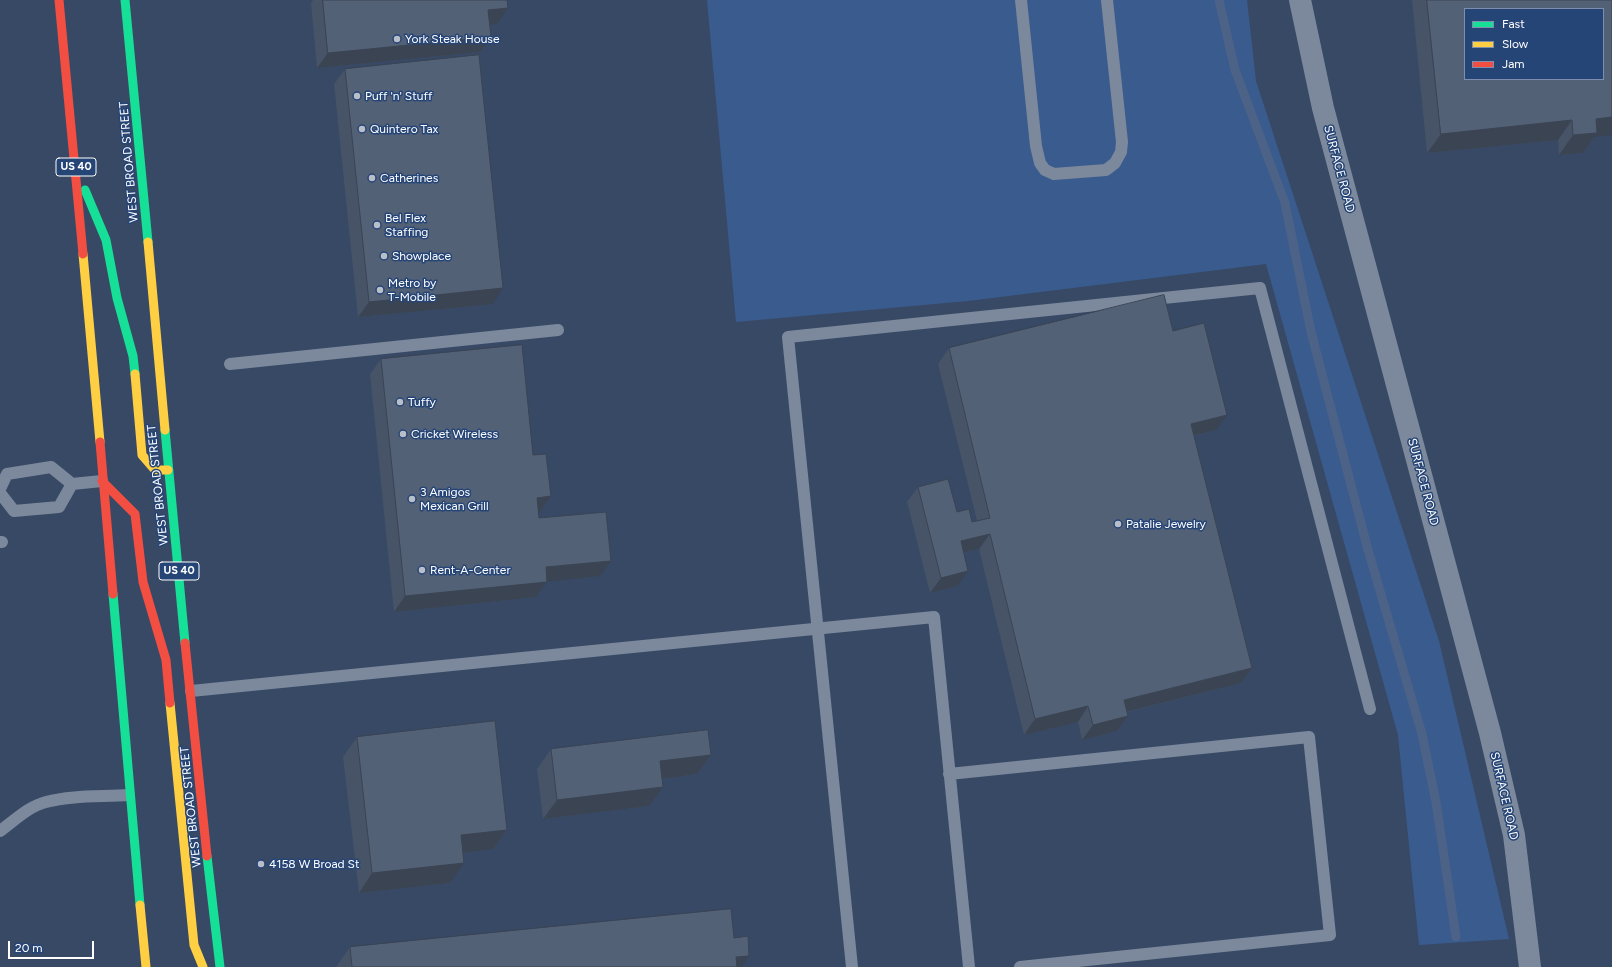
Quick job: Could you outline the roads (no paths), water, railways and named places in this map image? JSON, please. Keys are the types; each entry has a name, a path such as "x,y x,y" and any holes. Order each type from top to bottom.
{"main road":[{"name":"US 40","path":"59,0 76,168 129,795 146,967"},
{"name":"WEST BROAD STREET","path":"125,0 168,470 220,967"},
{"path":"76,168 106,240 117,298 133,356 142,455 155,470 168,470"},
{"path":"102,481 135,514 143,582 166,660 194,945 203,967"}],"street":[{"name":"SURFACE ROAD","path":"1300,0 1323,108 1495,755 1514,835 1530,967"}],"lane":[{"path":"1022,0 1036,146 1040,163 1045,170 1054,174 1106,170 1115,163 1121,152 1122,142 1107,0"},
{"path":"852,967 788,337 1260,288 1370,709"},
{"path":"230,364 558,330"},
{"path":"0,489 7,474 51,467 72,484 102,481"},
{"path":"0,493 14,511 59,507 72,484"},
{"path":"191,691 934,617 969,967"},
{"path":"949,774 1309,737 1330,935 1020,967"},
{"path":"0,831 21,815 45,802 129,795"}],"waterway":[{"path":"1219,0 1235,70 1285,203 1311,332 1368,550 1422,734 1436,802 1456,937"}],"place":[{"name":"York Steak House","path":"397,39"},
{"name":"Puff 'n' Stuff","path":"357,96"},
{"name":"Quintero Tax","path":"362,129"},
{"name":"Catherines","path":"372,178"},
{"name":"Bel Flex Staffing","path":"377,225"},
{"name":"Showplace","path":"384,256"},
{"name":"Metro by T-Mobile","path":"380,290"},
{"name":"Tuffy","path":"400,402"},
{"name":"Cricket Wireless","path":"403,434"},
{"name":"3 Amigos Mexican Grill","path":"412,499"},
{"name":"Patalie Jewelry","path":"1118,524"},
{"name":"Rent-A-Center","path":"422,570"},
{"name":"4158 W Broad St","path":"261,864"}]}
